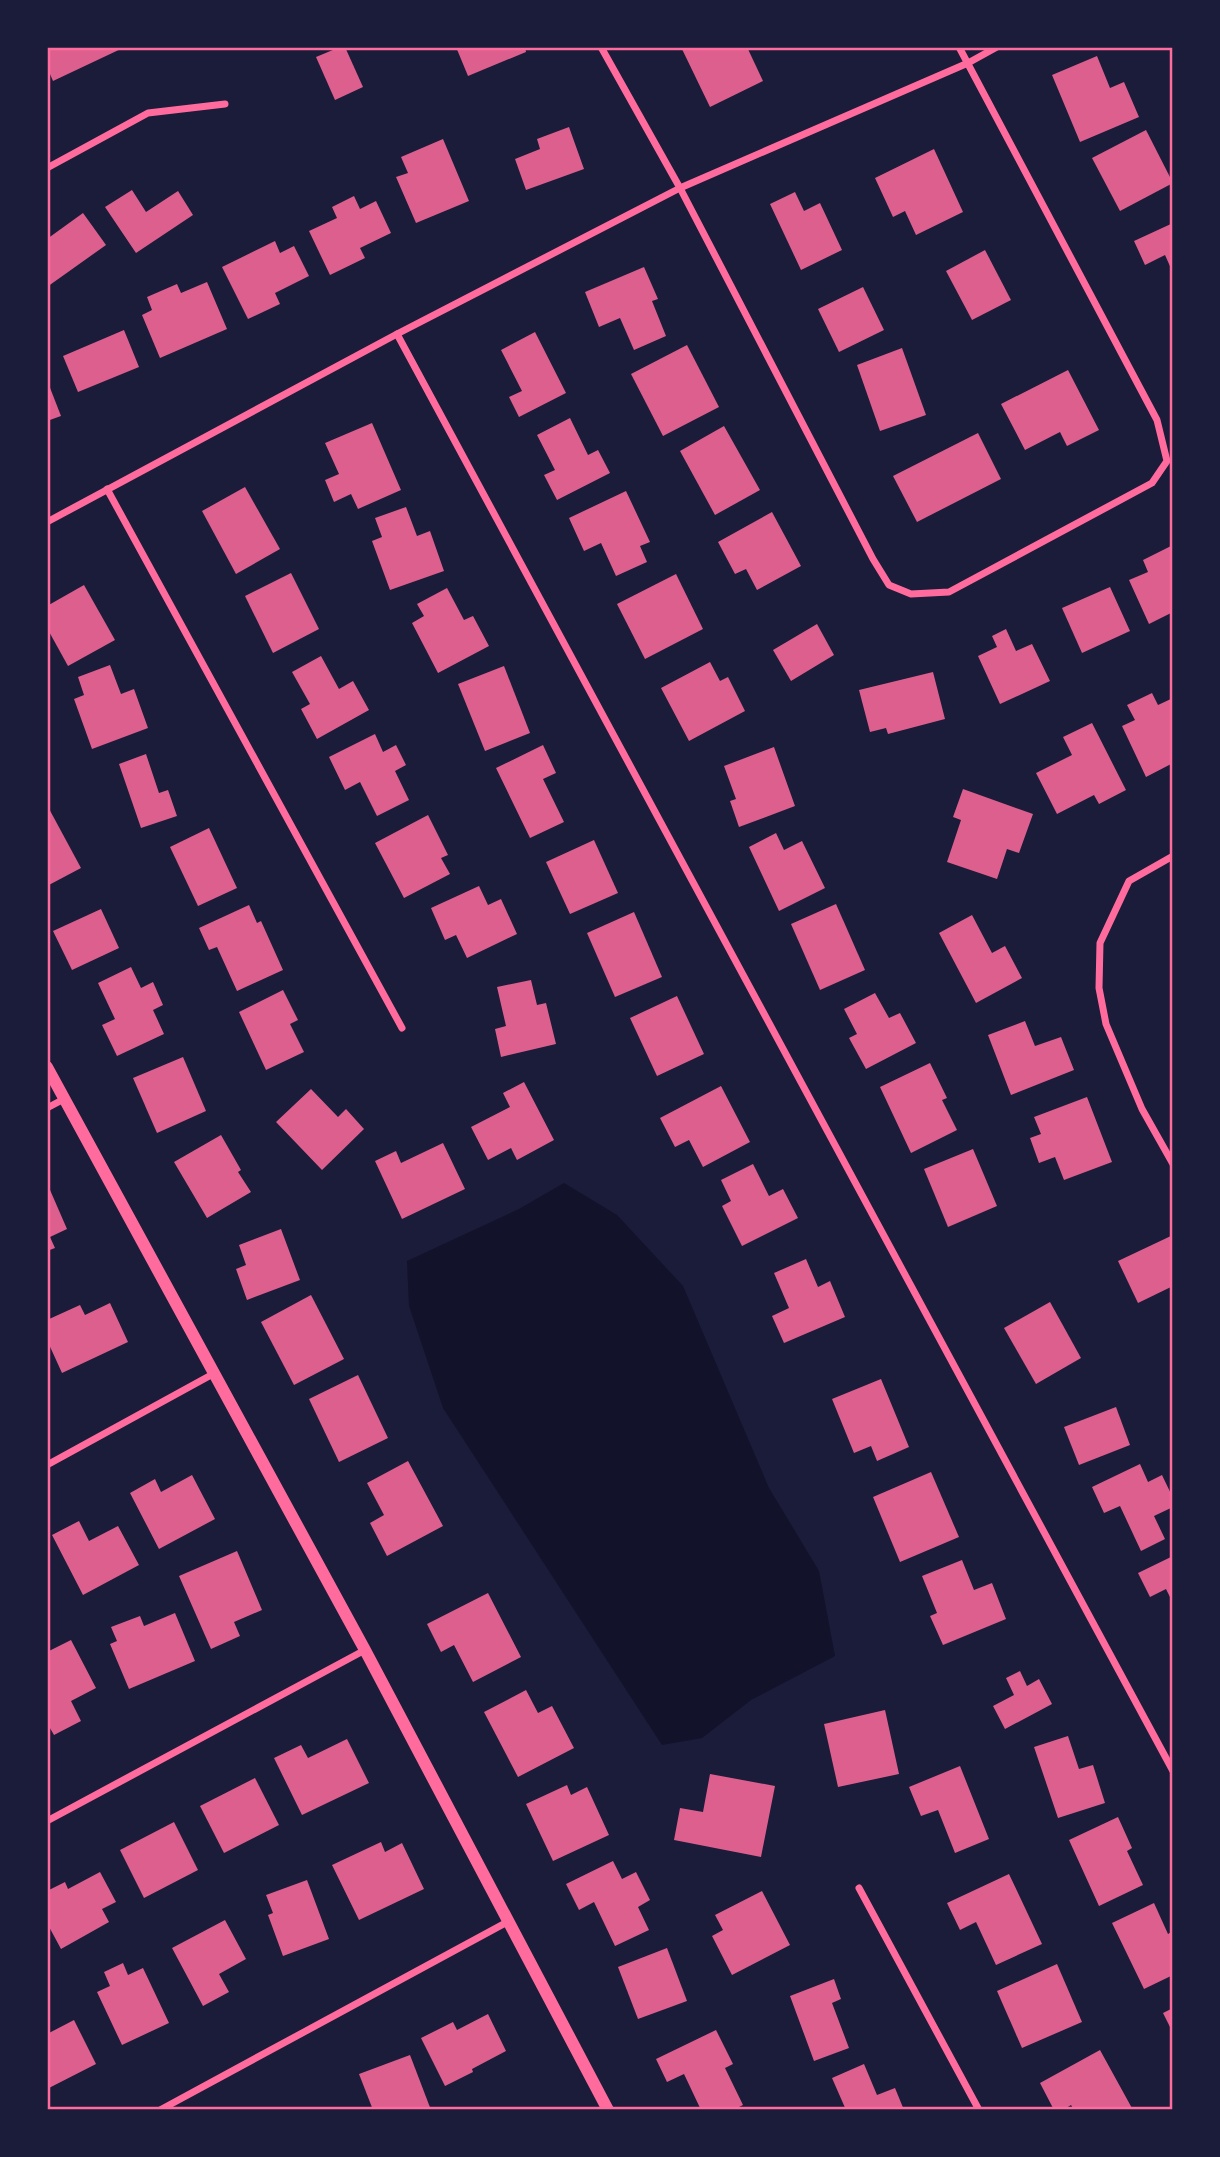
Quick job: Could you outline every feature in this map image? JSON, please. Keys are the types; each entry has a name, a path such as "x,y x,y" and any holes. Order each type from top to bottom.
{"street":[{"path":"601,47 680,188 873,559 889,586 911,594 949,592 1152,483 1167,461 1157,420 959,47"},
{"path":"47,522 397,334 680,188 968,63 997,47"},
{"path":"47,168 148,114 225,104"},
{"path":"397,334 1173,1771"},
{"path":"107,489 402,1028"},
{"path":"1173,856 1129,881 1100,943 1099,988 1106,1024 1142,1109 1173,1164"},
{"path":"47,1066 365,1650 608,2110"},
{"path":"47,1108 64,1098"},
{"path":"47,1465 213,1374"},
{"path":"47,1821 365,1650"},
{"path":"859,1888 979,2110"},
{"path":"160,2110 509,1921"}],"shaded area":[{"path":"564,1183 617,1215 683,1286 769,1488 819,1571 835,1656 751,1700 702,1738 662,1745 443,1408 409,1306 407,1261 519,1209"}],"building":[{"path":"47,47 125,47 53,81 47,67"},
{"path":"345,47 363,87 335,100 316,57"},
{"path":"456,47 525,47 526,52 468,76"},
{"path":"681,47 747,47 763,81 710,107"},
{"path":"1097,56 1110,88 1124,82 1139,117 1080,142 1052,75"},
{"path":"569,127 584,169 526,190 515,159 540,149 537,139"},
{"path":"1146,130 1173,183 1120,211 1092,158"},
{"path":"443,139 469,201 416,223 396,177 408,173 401,157"},
{"path":"934,149 963,212 916,235 905,211 893,217 875,178"},
{"path":"132,190 146,212 178,191 193,215 136,253 105,207"},
{"path":"795,192 804,211 820,203 842,250 801,270 770,204"},
{"path":"354,196 360,209 376,201 391,233 360,248 365,258 330,275 309,231 337,218 332,207"},
{"path":"83,213 106,245 47,287 47,239"},
{"path":"1173,223 1173,273 1165,255 1145,265 1134,241"},
{"path":"275,241 280,253 294,246 309,276 275,293 280,304 248,319 222,267"},
{"path":"985,250 1011,300 972,320 946,271"},
{"path":"644,267 658,299 652,301 666,336 634,350 620,318 599,327 585,292"},
{"path":"207,282 227,329 160,358 142,315 152,310 147,297 177,284 181,293"},
{"path":"863,287 884,330 839,352 818,309"},
{"path":"124,330 139,367 78,392 63,356"},
{"path":"535,332 566,393 519,417 509,397 522,391 501,350"},
{"path":"687,345 719,407 663,436 631,374"},
{"path":"902,348 926,415 880,431 857,365"},
{"path":"1068,370 1099,430 1067,446 1060,432 1025,450 1001,404"},
{"path":"47,380 61,416 47,421"},
{"path":"570,418 588,455 598,450 610,473 557,500 544,475 555,470 537,435"},
{"path":"372,423 401,490 358,509 351,494 334,502 325,480 339,474 325,443"},
{"path":"724,426 760,490 715,515 680,451"},
{"path":"978,433 1001,479 917,522 893,476"},
{"path":"245,487 280,549 236,574 202,511"},
{"path":"626,491 650,542 640,546 647,562 616,576 601,543 584,551 569,518"},
{"path":"406,507 417,536 430,531 444,571 390,590 372,541 382,537 375,518"},
{"path":"772,512 801,566 757,590 746,569 735,574 718,542"},
{"path":"1173,545 1173,612 1149,624 1129,580 1148,572 1143,560"},
{"path":"291,573 319,629 273,653 245,596"},
{"path":"676,574 703,629 645,659 617,604"},
{"path":"84,585 115,640 68,666 47,628 47,606"},
{"path":"1110,587 1130,631 1082,653 1062,608"},
{"path":"447,588 464,620 473,616 489,646 438,673 412,623 424,616 417,604"},
{"path":"817,624 834,655 791,681 773,650"},
{"path":"1006,629 1016,651 1032,644 1050,681 1000,704 978,656 997,647 992,636"},
{"path":"321,656 339,689 353,681 369,710 317,739 301,709 310,704 292,672"},
{"path":"710,662 720,681 728,677 745,711 689,741 661,688"},
{"path":"110,665 121,694 134,689 148,728 92,749 74,699 84,695 78,677"},
{"path":"504,666 530,733 485,751 458,684"},
{"path":"933,672 945,719 888,734 886,728 870,732 859,690"},
{"path":"1152,693 1158,705 1173,698 1173,763 1146,777 1122,726 1135,720 1127,705"},
{"path":"1092,723 1126,790 1099,804 1094,795 1057,814 1036,773 1072,755 1063,737"},
{"path":"375,734 383,752 396,745 406,765 395,771 409,800 377,816 360,782 345,790 329,757"},
{"path":"543,745 556,773 543,779 564,822 530,838 496,768"},
{"path":"774,747 795,806 739,827 730,801 736,799 724,766"},
{"path":"146,754 159,793 168,790 177,816 141,828 119,764"},
{"path":"963,789 1033,814 1019,853 1007,849 997,879 947,862 961,820 953,817"},
{"path":"47,805 81,868 47,886"},
{"path":"428,815 448,855 441,858 450,874 404,898 375,843"},
{"path":"209,828 237,888 198,906 170,847"},
{"path":"776,833 784,850 802,841 825,888 779,911 749,847"},
{"path":"594,840 618,893 570,914 546,862"},
{"path":"479,886 488,905 501,899 517,934 467,958 456,935 445,940 431,908"},
{"path":"836,904 865,970 820,990 791,924"},
{"path":"249,905 257,923 261,921 283,970 237,991 217,947 209,950 199,928"},
{"path":"101,909 119,948 72,970 53,931"},
{"path":"634,912 662,977 615,997 587,933"},
{"path":"972,915 992,953 1005,946 1022,978 976,1003 939,933"},
{"path":"131,967 141,988 153,982 163,1005 153,1010 164,1034 117,1056 102,1025 115,1019 98,983"},
{"path":"531,980 537,1005 546,1003 556,1044 501,1057 495,1029 506,1026 497,987"},
{"path":"283,990 298,1020 290,1024 304,1052 266,1070 239,1012"},
{"path":"875,993 889,1018 900,1013 916,1043 866,1069 849,1038 857,1034 844,1009"},
{"path":"677,996 704,1054 657,1076 630,1018"},
{"path":"1025,1021 1035,1046 1061,1037 1074,1070 1011,1095 988,1035"},
{"path":"183,1057 206,1111 157,1133 133,1078"},
{"path":"930,1063 947,1098 942,1100 957,1130 911,1153 880,1087"},
{"path":"524,1082 554,1140 517,1160 511,1148 488,1160 471,1127 510,1107 503,1093"},
{"path":"721,1086 750,1142 703,1167 689,1140 675,1147 660,1118"},
{"path":"311,1089 338,1117 346,1109 364,1129 322,1170 276,1122"},
{"path":"1087,1097 1112,1162 1064,1180 1055,1157 1039,1163 1030,1138 1041,1134 1034,1117"},
{"path":"221,1135 241,1170 238,1172 251,1192 207,1218 174,1162"},
{"path":"443,1143 465,1189 402,1219 375,1161 396,1151 401,1163"},
{"path":"973,1149 997,1206 948,1227 924,1169"},
{"path":"753,1164 769,1196 783,1189 798,1218 742,1246 722,1206 731,1201 721,1180"},
{"path":"47,1183 67,1229 50,1237 55,1248 47,1251"},
{"path":"281,1229 300,1280 247,1300 236,1269 246,1265 239,1245"},
{"path":"1173,1235 1173,1286 1138,1303 1118,1261"},
{"path":"806,1259 818,1287 830,1281 845,1317 784,1343 772,1316 789,1308 774,1273"},
{"path":"311,1295 344,1359 294,1385 261,1322"},
{"path":"1050,1302 1081,1358 1036,1384 1004,1328"},
{"path":"110,1303 128,1342 62,1373 47,1340 47,1320 80,1305 85,1315"},
{"path":"358,1375 388,1438 339,1462 309,1399"},
{"path":"881,1379 909,1447 877,1461 871,1446 854,1453 832,1399"},
{"path":"1116,1407 1130,1445 1079,1465 1064,1427"},
{"path":"408,1461 443,1526 387,1556 370,1523 384,1515 367,1483"},
{"path":"1140,1464 1148,1482 1162,1475 1173,1498 1173,1507 1154,1516 1165,1539 1141,1551 1120,1506 1104,1513 1092,1487"},
{"path":"931,1472 959,1537 900,1562 873,1497"},
{"path":"192,1475 215,1519 159,1549 130,1493 155,1479 161,1492"},
{"path":"79,1521 89,1541 118,1526 139,1565 83,1595 52,1535"},
{"path":"237,1551 262,1610 234,1622 240,1636 211,1649 179,1576"},
{"path":"1173,1556 1173,1603 1166,1589 1150,1597 1138,1573"},
{"path":"962,1560 974,1590 992,1583 1006,1619 943,1645 930,1616 937,1613 922,1576"},
{"path":"488,1593 521,1657 473,1682 454,1645 441,1652 427,1624"},
{"path":"175,1613 195,1661 129,1689 110,1644 117,1641 111,1627 140,1616 144,1626"},
{"path":"71,1640 96,1688 71,1701 81,1721 54,1735 47,1723 47,1652"},
{"path":"1020,1671 1027,1686 1039,1679 1052,1704 1005,1729 993,1706 1014,1695 1006,1678"},
{"path":"526,1690 538,1713 552,1706 574,1748 518,1777 484,1712"},
{"path":"885,1710 899,1774 838,1787 824,1724"},
{"path":"1068,1736 1079,1769 1093,1765 1105,1803 1058,1818 1034,1747"},
{"path":"347,1739 369,1783 302,1815 274,1758 301,1745 308,1758"},
{"path":"960,1766 989,1839 955,1853 938,1810 921,1816 909,1787"},
{"path":"710,1774 775,1786 761,1857 674,1840 680,1808 703,1812"},
{"path":"255,1778 279,1825 224,1853 200,1806"},
{"path":"567,1785 571,1795 587,1787 609,1835 553,1861 526,1804"},
{"path":"1118,1817 1132,1848 1127,1851 1143,1885 1099,1906 1069,1840"},
{"path":"174,1822 198,1870 144,1898 120,1850"},
{"path":"381,1842 385,1852 402,1843 424,1889 359,1920 332,1865"},
{"path":"613,1861 622,1879 636,1872 650,1900 638,1907 649,1930 615,1946 594,1902 579,1910 566,1884"},
{"path":"100,1872 116,1902 102,1909 109,1922 61,1949 47,1923 47,1891 65,1882 68,1889"},
{"path":"1009,1874 1042,1944 996,1965 976,1922 960,1930 947,1903"},
{"path":"307,1880 329,1939 283,1956 268,1915 273,1913 266,1895"},
{"path":"762,1891 790,1945 732,1975 712,1936 723,1930 715,1915"},
{"path":"1154,1903 1168,1934 1173,1931 1173,1975 1144,1989 1112,1923"},
{"path":"225,1920 246,1959 219,1974 229,1992 203,2006 172,1948"},
{"path":"667,1948 687,2001 638,2019 618,1967"},
{"path":"123,1963 128,1975 143,1968 169,2023 122,2045 97,1992 110,1986 104,1972"},
{"path":"1057,1964 1082,2022 1022,2048 997,1991"},
{"path":"834,1979 841,1999 832,2003 849,2048 814,2061 790,1996"},
{"path":"1173,2008 1173,2033 1163,2013"},
{"path":"488,2014 506,2051 445,2086 421,2038 453,2022 457,2030"},
{"path":"74,2020 96,2064 47,2089 47,2028 49,2033"},
{"path":"716,2030 733,2064 725,2068 743,2105 733,2110 701,2110 684,2074 667,2082 656,2059"},
{"path":"1100,2050 1133,2110 1074,2110 1071,2105 1063,2110 1054,2110 1040,2083"},
{"path":"410,2055 431,2110 373,2110 359,2074"},
{"path":"864,2064 877,2095 895,2088 904,2110 846,2110 832,2078"}]}
